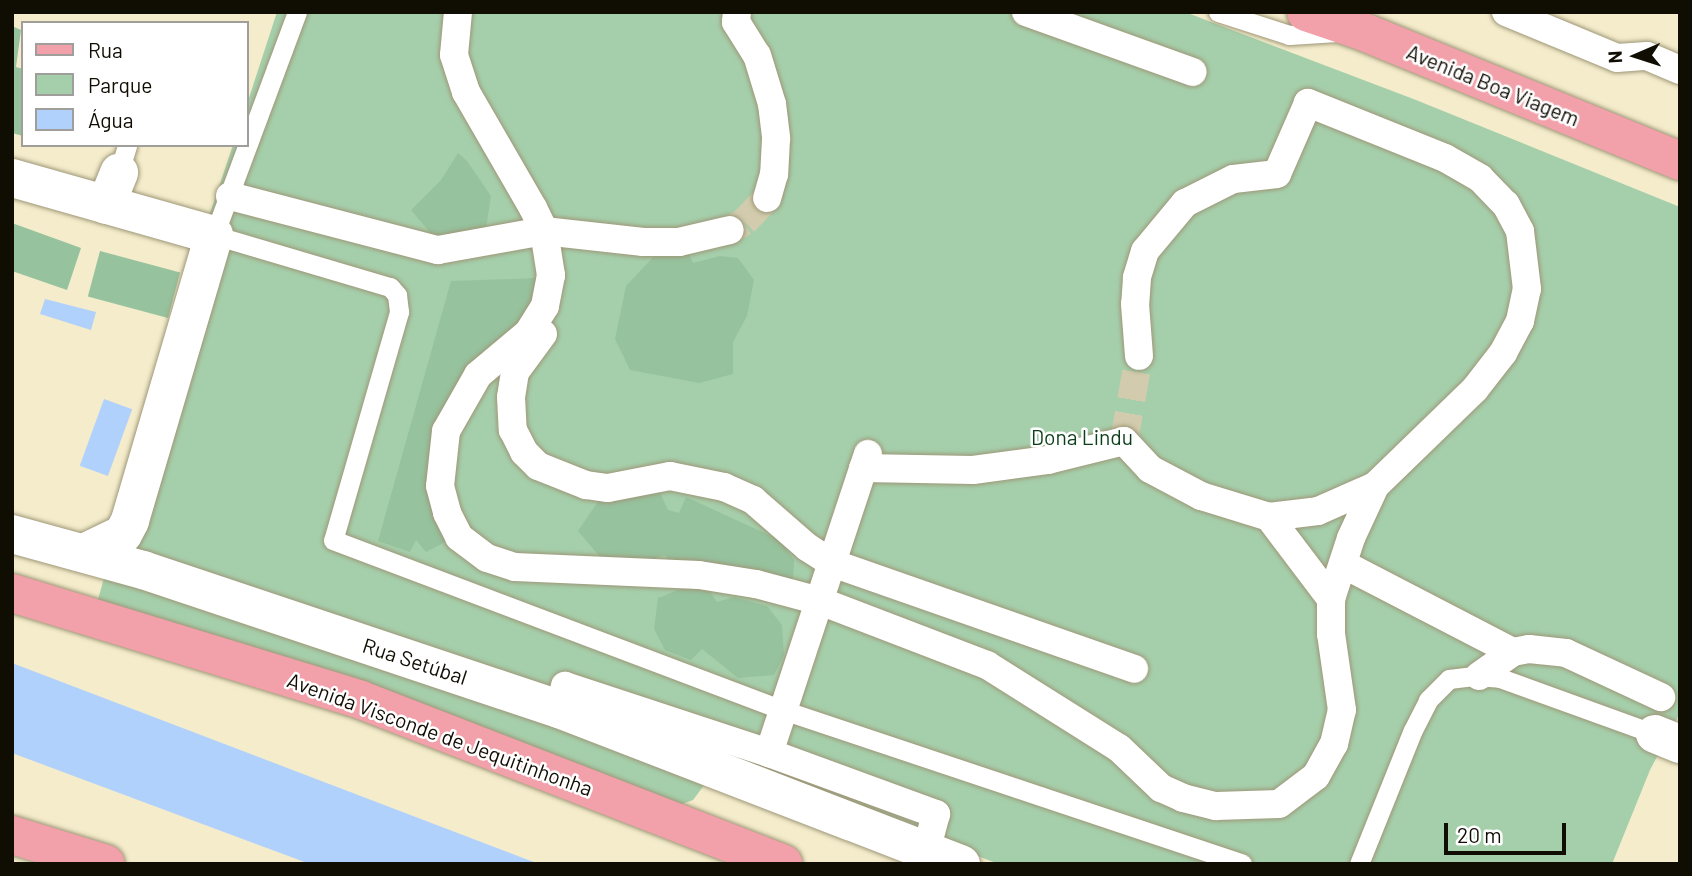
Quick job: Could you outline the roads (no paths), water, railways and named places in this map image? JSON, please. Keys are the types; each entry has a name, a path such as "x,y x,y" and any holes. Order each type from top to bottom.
{"main road":[{"name":"Avenida Boa Viagem","path":"1306,12 1359,30 1680,161"},
{"name":"Avenida Visconde de Jequitinhonha","path":"12,593 361,700 783,864"},
{"path":"12,835 106,864"}],"street":[{"path":"458,12 454,55 466,92 549,231 560,278 556,304 543,334 515,372 511,397 513,430 524,452 538,466 586,485 608,488 670,476 724,487 752,500 807,548 832,563 1134,669"},
{"path":"737,12 736,22 757,55 772,104 776,139 774,174 767,198"},
{"path":"1026,12 1193,72"},
{"path":"1506,12 1616,58 1647,56 1680,69"},
{"path":"769,753 866,461 973,470 1048,460 1124,441 1150,469 1201,496 1269,517 1318,511 1375,486 1475,389 1503,353 1520,321 1527,289 1520,231 1506,205 1480,178 1445,158 1308,103 1278,174 1233,179 1185,203 1145,251 1137,278 1135,304 1139,356"},
{"path":"12,178 117,174 214,235 130,521 123,534 86,552"},
{"path":"230,195 438,250 549,231 643,242 679,242 730,230"},
{"path":"549,231 551,275 545,306 528,333 478,375 446,431 440,486 447,513 459,537 487,558 515,567 699,575 756,584 820,601 987,665 1119,748 1161,788 1184,799 1216,806 1283,803 1316,776 1334,744 1342,708 1331,634 1331,599 1375,486"},
{"path":"1269,517 1331,599"},
{"path":"130,521 131,537 144,570"},
{"name":"Rua Setúbal","path":"12,534 86,552 144,570 559,709 926,851"},
{"path":"1343,564 1513,652"},
{"path":"1479,676 1513,652 1529,649 1566,653 1661,697"},
{"path":"559,709 565,686 769,753 936,814 926,851 961,864"}],"lane":[{"path":"248,146 297,12"},
{"path":"1218,12 1289,35 1359,30"},
{"path":"248,147 214,235 390,287 397,295 399,312 333,540 783,710 1242,864"},
{"path":"1359,864 1428,700 1449,679 1479,676 1500,678 1668,739"}],"water":[{"path":"45,299 96,312 91,330 40,314"},
{"path":"104,399 132,409 108,476 80,466"},
{"path":"12,663 539,864 310,864 12,753"}],"tunnel":[{"path":"730,230 744,222 767,198"},
{"path":"1124,441 1139,356"}],"park label":[{"name":"Dona Lindu","path":"1082,437"}]}
